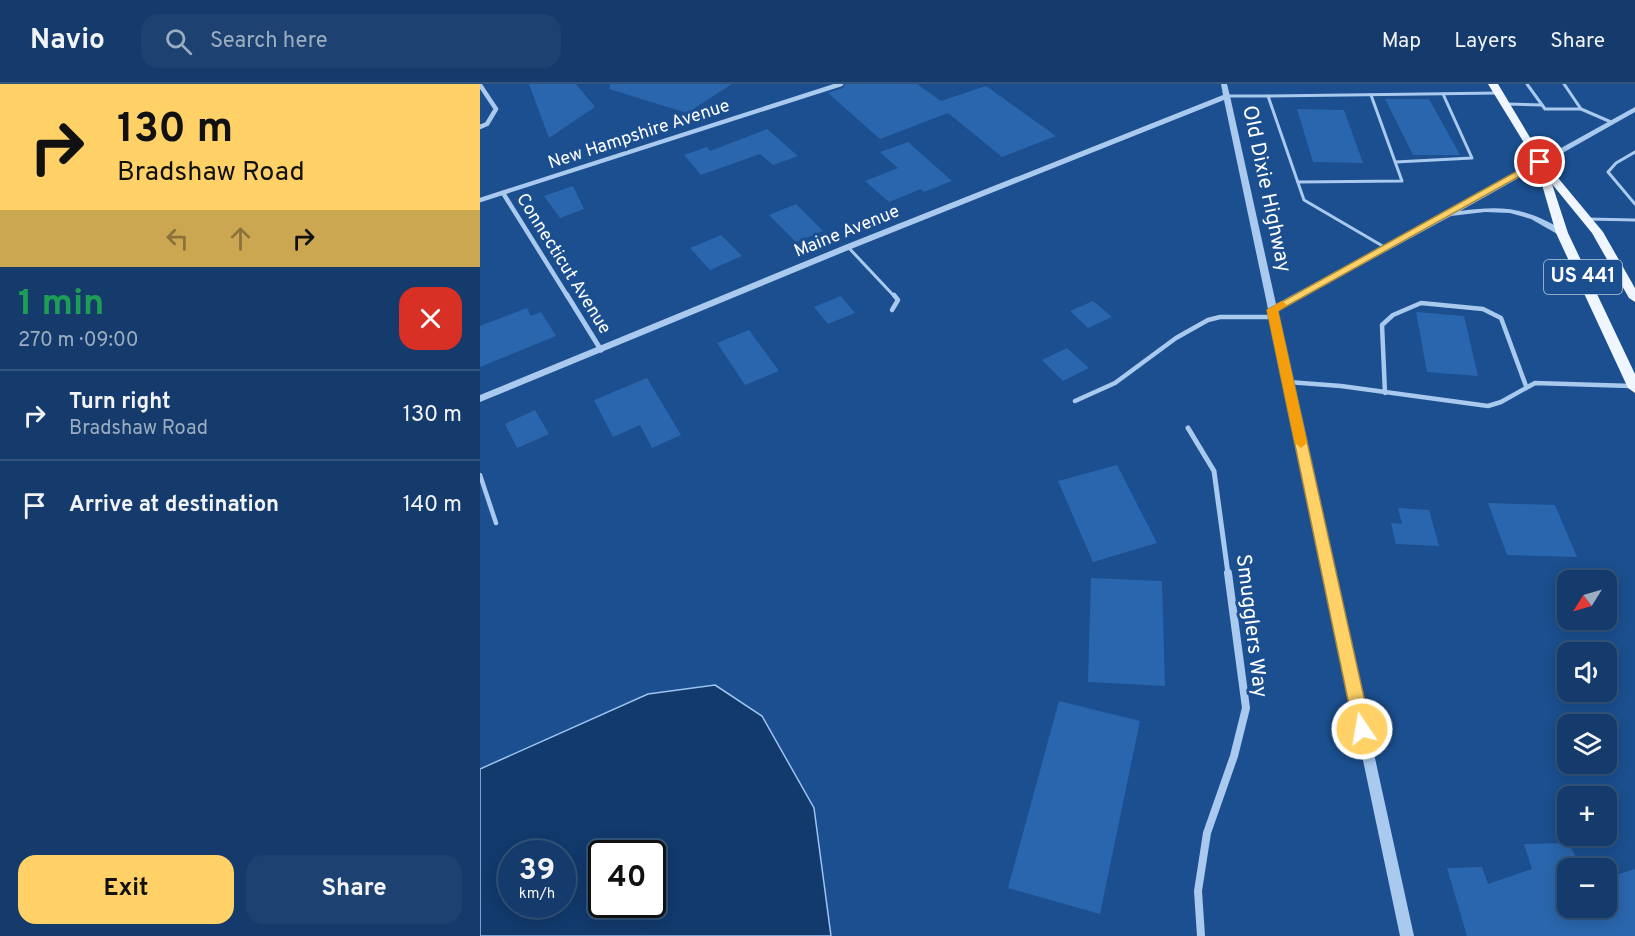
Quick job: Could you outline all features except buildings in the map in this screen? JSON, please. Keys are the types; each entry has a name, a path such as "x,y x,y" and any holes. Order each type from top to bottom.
{"main road":[{"name":"US 441","path":"1496,89 1540,162 1597,232 1635,298"},
{"name":"US 441","path":"1540,162 1562,233 1635,387"}],"street":[{"name":"New Hampshire Avenue","path":"480,200 841,84"},
{"name":"Old Dixie Highway","path":"1224,84 1407,936"},
{"path":"480,86 496,109 487,124 480,128"},
{"name":"Maine Avenue","path":"480,399 848,247 1227,96"},
{"path":"1273,313 1635,109"},
{"name":"Connecticut Avenue","path":"503,193 601,350"},
{"path":"1447,215 1491,209 1512,209 1542,220 1562,233"},
{"name":"Smugglers Way","path":"1188,429 1214,471 1246,708 1234,756 1207,833 1198,891 1201,936"}],"lane":[{"path":"1528,86 1537,87"},
{"path":"1528,86 1545,109 1581,109 1611,122"},
{"path":"1558,87 1565,86 1581,109"},
{"path":"1227,96 1443,94 1496,89"},
{"path":"1396,162 1472,158 1443,94"},
{"path":"1298,182 1402,181 1371,95"},
{"path":"1268,96 1304,200 1386,248"},
{"path":"1537,98 1544,98"},
{"path":"1566,98 1574,98"},
{"path":"1505,104 1542,105"},
{"path":"1635,152 1616,163 1608,172 1635,204"},
{"path":"1586,219 1635,220"},
{"path":"848,247 897,300 892,310"},
{"path":"1385,393 1382,325 1393,315 1421,303 1483,309 1501,318 1526,386"},
{"path":"1075,401 1115,382 1176,338 1208,320 1273,313"},
{"path":"1288,382 1488,406 1508,400 1526,386 1544,382 1635,387"},
{"path":"480,475 495,523"}],"water":[{"path":"715,685 762,716 814,808 831,936 480,936 480,769 648,694"}],"slow traffic":[{"path":"1282,305 1272,310 1301,443"}],"route":[{"path":"1362,729 1272,310 1540,162"}]}
